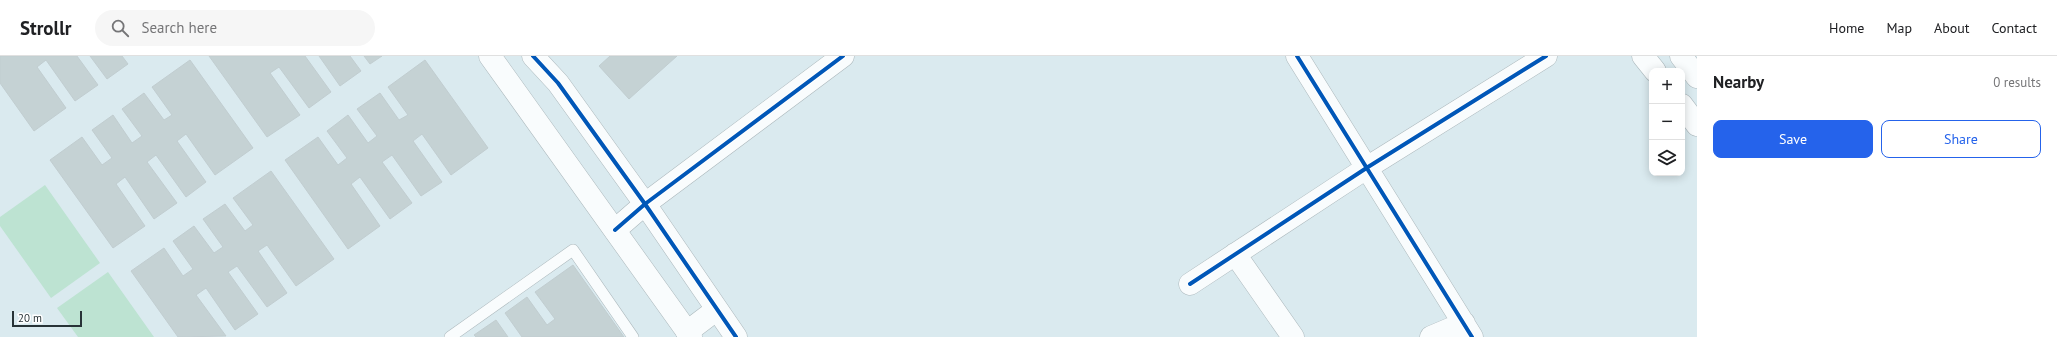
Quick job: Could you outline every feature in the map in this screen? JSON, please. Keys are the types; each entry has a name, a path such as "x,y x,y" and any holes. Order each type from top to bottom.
{"street":[{"path":"490,56 615,230 686,335 716,310"},
{"path":"533,56 558,83 646,204 716,310 736,337"},
{"path":"615,230 646,204 843,56"},
{"path":"1297,56 1368,167 1468,330 1431,337"},
{"path":"1190,284 1368,167 1546,56"},
{"path":"1643,56 1653,68"},
{"path":"1681,56 1697,77"},
{"path":"1685,109 1697,125"},
{"path":"1235,254 1293,337"}],"lane":[{"path":"450,337 573,250 633,337"}],"green space":[{"path":"45,185 100,263 51,298 0,226 0,217"},
{"path":"108,272 154,337 78,337 57,308"}],"building":[{"path":"0,56 77,56 98,85 75,101 46,60 37,67 66,108 34,131 0,83"},
{"path":"90,56 122,56 128,64 107,79"},
{"path":"209,56 305,56 331,92 309,108 279,67 270,73 300,115 267,137"},
{"path":"319,56 350,56 361,71 340,86"},
{"path":"364,56 382,56 370,64"},
{"path":"610,56 677,56 629,99 599,66"},
{"path":"190,60 253,148 215,175 186,134 177,141 206,182 186,197 156,155 147,162 177,203 154,219 125,177 116,184 145,226 113,248 50,160 82,137 102,165 112,158 92,130 113,115 132,143 142,136 122,109 144,93 164,120 172,115 152,87"},
{"path":"425,60 488,148 451,175 422,134 413,141 442,182 421,196 392,155 382,162 412,203 390,219 360,177 351,184 380,226 348,249 285,160 318,137 338,165 347,158 327,131 348,115 368,143 377,136 357,109 380,93 399,120 408,115 388,87"},
{"path":"271,171 334,259 296,286 267,245 258,251 287,293 267,307 237,266 228,272 258,314 235,330 206,288 196,295 226,336 178,337 131,271 164,248 183,276 193,269 173,241 194,226 214,253 223,247 203,219 225,204 245,231 253,225 233,198"},
{"path":"573,265 624,337 522,337 505,313 527,297 547,325 555,319 535,292"},
{"path":"496,320 508,337 476,337 474,335"}],"cycle path":[{"path":"533,56 558,83 645,204 736,337"},
{"path":"615,230 645,204 843,56"},
{"path":"1297,56 1472,337"},
{"path":"1190,284 1368,167 1546,56"}]}
